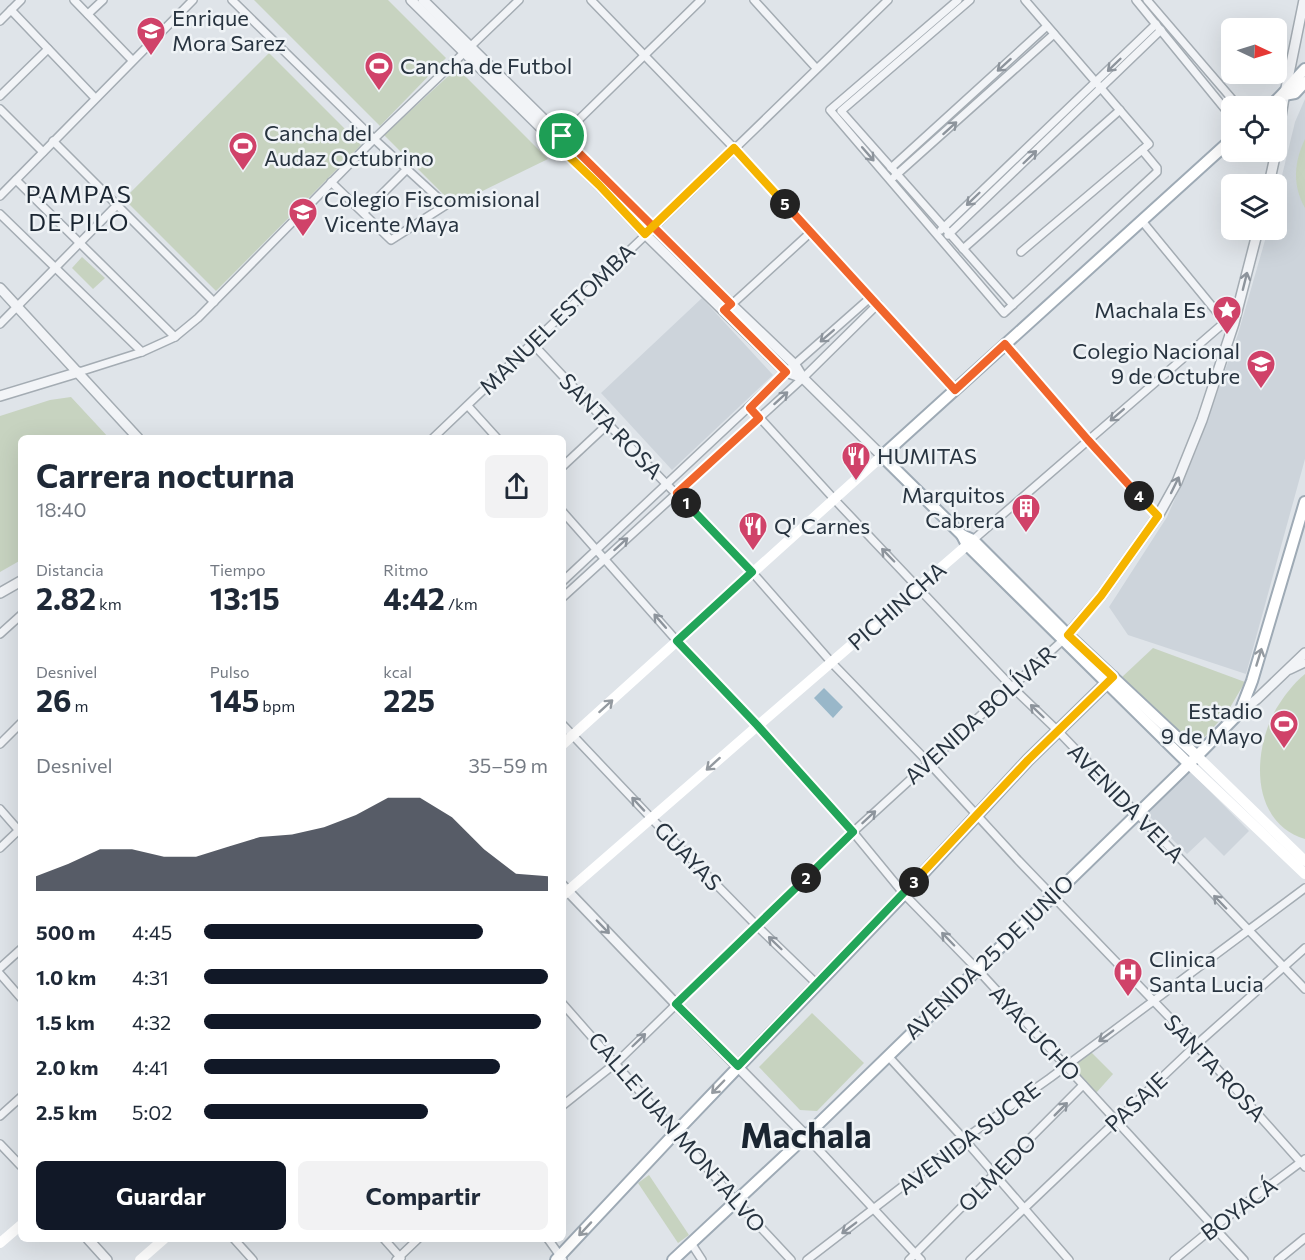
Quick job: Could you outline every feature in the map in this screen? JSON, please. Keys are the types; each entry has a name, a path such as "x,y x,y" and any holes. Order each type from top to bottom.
{"main road":[{"path":"1284,96 1290,83 1305,69"},
{"path":"1287,96 1295,93 1305,82"},
{"path":"566,742 1221,149"},
{"path":"882,456 1065,638 1193,760 1305,874"},
{"path":"1240,712 1252,681 1305,502"},
{"name":"PICHINCHA","path":"566,889 652,819 757,725 832,663 918,588 967,540"},
{"path":"560,1258 977,814 1110,680"},
{"name":"AVENIDA 25 DE JUNIO","path":"673,1260 806,1136 1240,712"},
{"path":"1193,760 1305,861"},
{"path":"0,1243 18,1228"},
{"path":"140,1260 161,1242"}],"street":[{"path":"0,21 21,0"},
{"path":"75,0 132,60"},
{"path":"88,14 103,0"},
{"path":"0,196 193,0"},
{"path":"232,0 374,139 446,205 392,240 331,182"},
{"path":"411,0 467,49"},
{"path":"423,0 467,49 558,140 645,234 795,365 803,378 882,456"},
{"path":"0,396 142,352 175,337 198,318 374,139 519,0"},
{"path":"591,0 734,148 955,390"},
{"path":"558,140 701,0"},
{"path":"754,0 816,68"},
{"name":"MANUEL ESTOMBA","path":"436,435 888,0"},
{"path":"958,0 830,110 1004,313 1157,172 1157,168 1142,150"},
{"path":"970,0 841,111 1012,304"},
{"path":"1021,252 1149,144 1025,0"},
{"path":"1136,0 1221,104"},
{"path":"1147,0 1229,96"},
{"path":"1284,96 1304,0"},
{"path":"11,10 95,98"},
{"path":"891,168 1047,26"},
{"path":"936,234 1159,27"},
{"path":"890,181 1054,34"},
{"path":"0,96 48,49"},
{"path":"942,241 1098,85"},
{"path":"0,109 43,152"},
{"path":"963,249 1119,110"},
{"path":"558,140 654,227 786,372 803,378"},
{"path":"53,141 214,302"},
{"path":"364,212 407,169"},
{"path":"16,180 175,337"},
{"path":"1,322 117,205"},
{"path":"0,214 142,352"},
{"path":"1142,221 1230,322"},
{"path":"728,308 811,232"},
{"name":"AVENIDA BOLÍVAR","path":"566,1103 616,1062 853,832 1065,638 1101,596 1158,516 1177,482 1202,420 1255,240"},
{"path":"0,288 135,435"},
{"path":"566,578 786,372 871,297"},
{"path":"566,594 803,378 878,304"},
{"name":"PICHINCHA","path":"967,540 1230,322"},
{"name":"SANTA ROSA","path":"531,342 752,572 832,663 928,762 1018,860 1054,895 1304,1163"},
{"path":"1005,344 1158,516"},
{"path":"468,406 494,435"},
{"name":"AVENIDA VELA","path":"750,408 1011,686 1058,731 1305,989"},
{"path":"566,463 608,424"},
{"name":"AYACUCHO","path":"566,515 677,641 757,725 853,832 904,894 977,969 1244,1260"},
{"path":"0,593 18,583"},
{"path":"0,634 18,618"},
{"name":"AVENIDA 25 DE JUNIO","path":"1240,712 1305,653"},
{"path":"1286,672 1305,663"},
{"path":"0,744 18,726"},
{"name":"GUAYAS","path":"566,728 652,819 817,984"},
{"path":"0,809 18,828"},
{"path":"0,848 18,832"},
{"name":"AVENIDA SUCRE","path":"807,1260 964,1139 1305,888"},
{"path":"566,893 806,1136 921,1260"},
{"name":"PASAJE","path":"970,1260 1196,1046 1305,948"},
{"path":"0,968 18,952"},
{"path":"0,974 18,995"},
{"name":"CALLE JUAN MONTALVO","path":"566,1007 736,1201 791,1260"},
{"path":"888,1056 1069,1260"},
{"name":"OLMEDO","path":"909,1260 1083,1085"},
{"path":"0,1116 18,1100"},
{"path":"0,1144 18,1163"},
{"name":"BOYACÁ","path":"1174,1260 1214,1227 1304,1163"},
{"path":"1278,1260 1305,1238"},
{"path":"91,1242 107,1260"},
{"path":"237,1242 253,1260"},
{"path":"386,1242 399,1259 415,1242"},
{"path":"550,1242 560,1258"},
{"path":"691,1243 702,1260"}],"shaded area":[{"name":"Colegio Nacional 9 de Octubre","path":"1305,99 1305,459 1246,674 1128,635 1109,607 1167,517 1198,446 1238,334 1265,240 1287,240 1287,174 1282,174 1295,122"},
{"path":"702,298 773,375 672,470 601,393"},
{"path":"1189,770 1249,831 1224,856 1205,837 1187,854 1146,813"}],"green space":[{"name":"Cancha de Futbol","path":"254,0 388,0 446,58 380,126"},
{"name":"Cancha del Audaz Octubrino","path":"269,53 361,145 216,291 124,199"},
{"path":"457,68 548,159 454,205 384,135"},
{"path":"1305,139 1305,208 1298,191 1296,174"},
{"path":"82,257 105,278 93,289 72,268"},
{"path":"71,397 106,435 18,435 18,562 0,572 0,416 50,400"},
{"path":"1153,648 1245,682 1228,711 1195,748 1121,678"},
{"name":"Estadio 9 de Mayo","path":"1305,674 1305,839 1287,830 1274,818 1265,802 1260,765 1268,726 1276,709 1289,690"},
{"path":"812,1013 864,1063 817,1111 800,1110 759,1067"},
{"path":"1091,1052 1113,1074 1096,1093 1072,1066"},
{"path":"649,1175 689,1235 678,1243 638,1183"}],"water":[{"path":"824,688 843,707 833,718 814,698"}],"place":[{"name":"Enrique Mora Sarez","path":"151,56"},
{"name":"Cancha de Futbol","path":"379,92"},
{"name":"Cancha del Audaz Octubrino","path":"243,172"},
{"name":"Colegio Fiscomisional Vicente Maya","path":"303,238"},
{"name":"Machala Es","path":"1227,336"},
{"name":"Colegio Nacional 9 de Octubre","path":"1261,390"},
{"name":"HUMITAS","path":"856,482"},
{"name":"Marquitos Cabrera","path":"1026,534"},
{"name":"Q' Carnes","path":"753,552"},
{"name":"Estadio 9 de Mayo","path":"1284,750"},
{"name":"Clinica Santa Lucia","path":"1128,998"}],"district":[{"name":"PAMPAS DE PILO","path":"79,209"},
{"name":"Machala","path":"806,1136"}],"route":[{"path":"562,136 555,143 645,234 654,227 734,148 955,390 1005,344 1158,516 1101,596 1068,635 1113,677 1028,760 904,894 738,1066 676,1004 853,832 757,725 677,641 752,572 677,493 759,418 750,408 786,372 724,310 731,304 654,227 562,136"}]}
